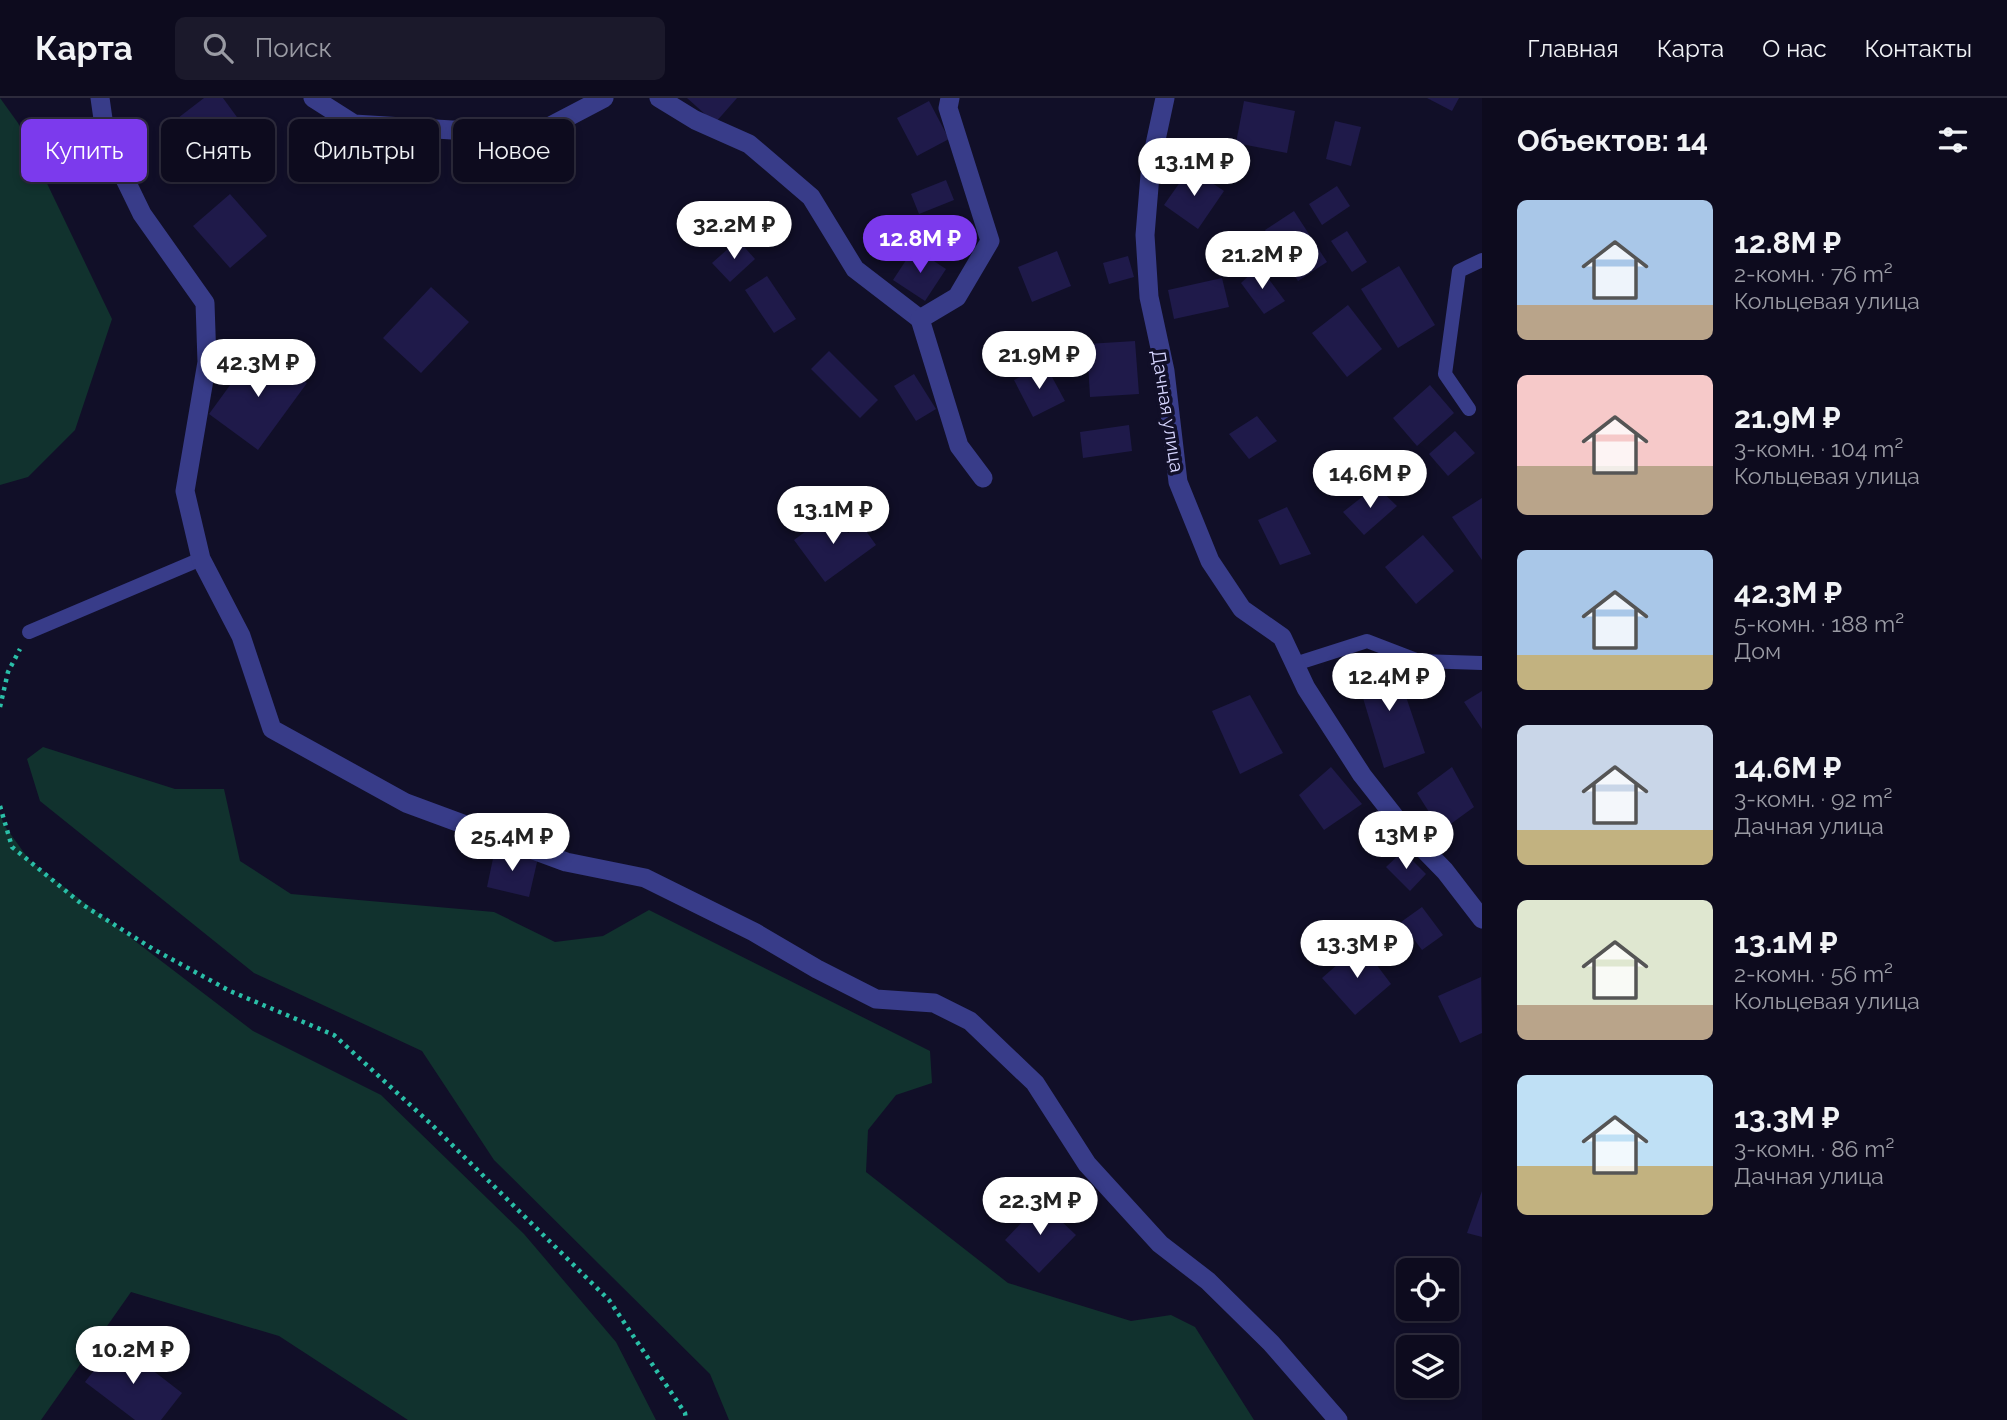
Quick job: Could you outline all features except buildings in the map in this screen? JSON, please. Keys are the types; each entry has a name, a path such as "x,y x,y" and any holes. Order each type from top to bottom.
{"street":[{"path":"100,98 106,140 142,214 205,303 207,362 185,491 201,559 241,636 272,729 406,803 566,862 646,878 754,932 817,970 876,999 934,1003 970,1021 1035,1083 1087,1164 1160,1244 1208,1281 1271,1343 1338,1420"},
{"path":"313,98 354,124 452,130 543,130 604,98"},
{"path":"659,98 695,120 749,144 811,197 855,269 919,319 959,446 983,478"},
{"path":"919,319 957,297 990,241 948,108 950,98"},
{"name":"Дачная улица","path":"1165,98 1150,163 1144,235 1150,307 1165,371 1178,482 1210,561 1242,609 1282,637 1306,688 1362,775 1406,831 1445,871 1482,919"}],"lane":[{"path":"1469,409 1445,374 1459,271 1482,260"},
{"path":"29,632 201,559"},
{"path":"1295,664 1367,641 1419,660 1482,663"}],"path":[{"path":"0,707 8,672 29,632"},
{"path":"0,806 12,847 83,905 153,949 230,991 334,1035 431,1124 609,1300 686,1420"}],"green space":[{"path":"0,98 21,129 21,182 46,182 112,319 75,430 28,477 0,485"},
{"path":"43,747 175,789 224,789 240,861 291,894 494,912 555,942 603,936 649,910 930,1051 932,1083 896,1095 868,1130 866,1172 1008,1283 1131,1321 1171,1315 1195,1327 1254,1420 729,1420 710,1374 494,1160 422,1051 254,973 40,801 27,759"},
{"path":"0,813 4,825 30,861 253,1031 381,1095 524,1234 616,1342 656,1420 408,1420 279,1336 131,1292 41,1420 0,1420"}]}
